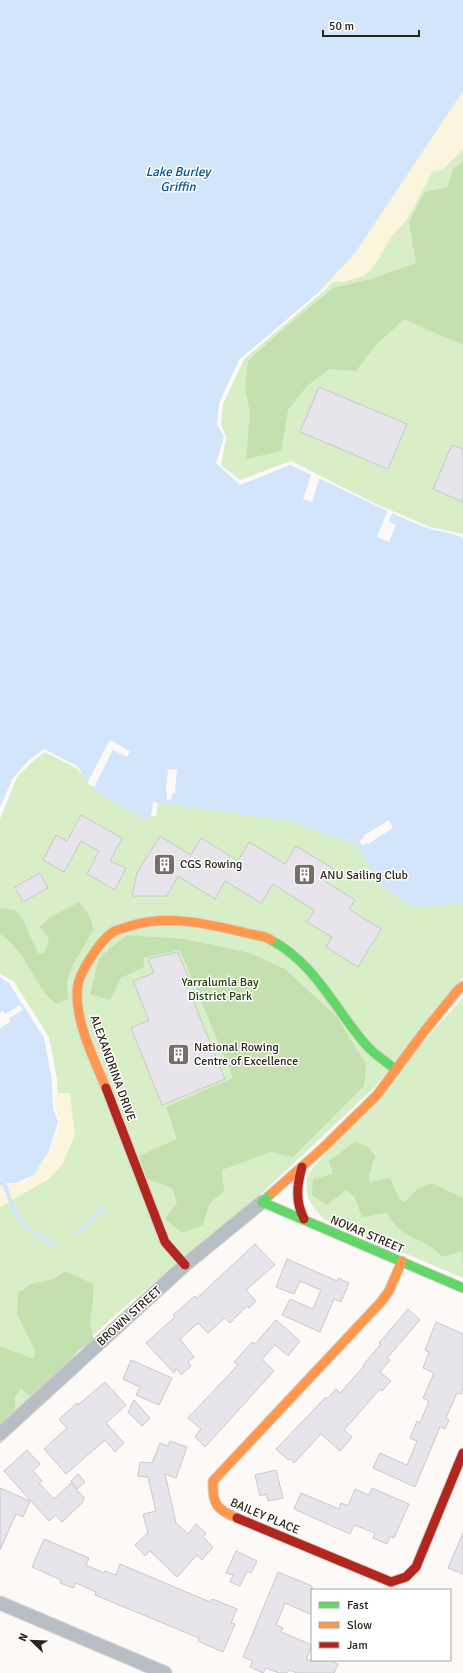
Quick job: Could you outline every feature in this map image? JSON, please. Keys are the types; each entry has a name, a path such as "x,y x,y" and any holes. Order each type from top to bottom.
{"street":[{"name":"ALEXANDRINA DRIVE","path":"185,1265 166,1242 80,1019 77,992 84,967 96,948 108,936 115,931 137,924 163,920 193,922 265,937 286,948 316,977 368,1046 396,1070"},
{"path":"262,1202 302,1167 377,1095 423,1033 457,991 463,986"},
{"path":"302,1167 297,1183 296,1196 299,1210 304,1220"},
{"name":"BROWN STREET","path":"0,1434 185,1265 262,1202"},
{"name":"NOVAR STREET","path":"262,1202 463,1288"},
{"name":"BAILEY PLACE","path":"402,1261 389,1291 381,1302 213,1481 212,1495 214,1504 224,1513 391,1582 406,1578 416,1567 463,1453"},
{"path":"0,1603 165,1673"}],"green space":[{"path":"463,98 463,534 430,527 376,504 291,461 240,480 221,465 226,436 221,425 223,404 244,359 324,291 360,252"},
{"path":"463,161 463,344 462,345 404,319 375,346 356,371 329,369 307,386 288,410 281,451 246,459 250,414 245,386 248,361 333,288 371,279 416,263 409,222 425,192 448,187 453,169"},
{"name":"Yarralumla Bay District Park","path":"45,752 76,768 99,790 146,817 156,816 158,802 293,818 358,841 417,906 463,902 463,977 375,1087 259,1196 116,1314 0,1425 0,1187 21,1184 36,1177 52,1152 62,1121 58,1109 57,1079 49,1037 14,982 0,974 0,819 17,777"},
{"path":"79,902 88,914 94,929 72,966 67,981 68,999 56,1004 41,988 19,952 0,934 0,908 15,910 23,920 38,953 44,954 49,939 40,927 49,918"},
{"path":"127,935 185,939 250,953 285,969 337,1017 366,1064 364,1086 293,1157 270,1152 222,1170 224,1191 210,1203 203,1225 182,1233 165,1219 177,1203 172,1188 147,1179 139,1156 177,1139 166,1107 233,1078 180,950 143,958 144,967 121,978 110,1000 90,994 99,958"},
{"path":"463,997 463,1278 324,1219 314,1208 308,1198 306,1186 309,1172"},
{"path":"355,1142 367,1146 375,1156 369,1177 370,1182 390,1178 399,1198 405,1202 416,1190 431,1183 463,1198 463,1267 462,1251 442,1257 438,1252 425,1243 400,1230 387,1213 362,1217 354,1196 346,1190 327,1205 312,1195 313,1179 333,1174 329,1161"},
{"path":"65,1271 93,1284 93,1300 90,1322 94,1341 79,1350 52,1381 32,1399 21,1388 15,1397 15,1429 0,1444 0,1346 34,1359 35,1350 17,1314 18,1293 31,1284 54,1279"}],"sand":[{"path":"463,89 463,150 442,170 433,171 405,222 393,235 372,269 364,276 343,282 335,282 314,294 421,150 434,136"},
{"path":"56,1093 70,1093 75,1135 62,1165 49,1179 0,1207 0,1187 21,1183 30,1178 48,1155 56,1136 59,1121 55,1104"}],"water":[{"name":"Lake Burley Griffin","path":"0,0 463,0 463,91 355,253 319,292 239,360 219,403 217,424 224,437 216,463 240,485 290,465 419,525 463,538 463,903 413,907 382,887 357,845 289,821 153,802 151,817 142,818 95,791 77,766 44,749 27,762 13,778 0,807"},
{"path":"0,977 9,983 44,1038 52,1081 53,1109 58,1122 49,1151 34,1175 16,1183 7,1183 0,1186"}],"pier":[{"path":"312,473 320,477 312,502 303,499"},
{"path":"388,510 393,512 389,521 396,525 389,542 377,537"},
{"path":"110,740 130,751 127,757 113,750 94,787 87,783"},
{"path":"168,769 177,770 175,793 172,794 171,800 167,800 166,792"},
{"path":"389,820 393,828 368,844 362,845 359,841 364,838 363,836"},
{"path":"20,1005 23,1010 9,1018 10,1022 0,1028 0,1013 3,1011 5,1014"}],"building":[{"path":"319,387 407,424 388,469 300,432"},
{"path":"452,445 463,449 463,502 433,489"},
{"path":"81,815 122,838 110,861 126,868 115,890 87,874 99,851 81,841 64,872 43,860 56,835 67,841"},
{"path":"160,836 191,855 201,838 238,861 249,842 285,864 296,846 334,869 326,882 355,900 349,909 381,929 358,967 326,947 332,937 307,922 314,910 273,884 261,903 225,881 215,899 178,876 167,896 132,896 137,873"},
{"path":"40,873 48,888 23,902 15,887"},
{"name":"National Rowing Centre of Excellence","path":"178,952 194,991 190,993 225,1079 162,1105 131,1028 149,1020 133,981 154,973 148,959"},
{"path":"255,1244 275,1265 246,1290 256,1301 249,1308 247,1306 230,1323 225,1318 208,1333 198,1323 180,1339 194,1357 188,1362 191,1366 181,1375 176,1368 174,1373 146,1343 175,1317 173,1315 195,1296 197,1298"},
{"path":"287,1259 337,1281 338,1278 349,1283 341,1302 334,1299 320,1332 282,1315 290,1299 313,1309 321,1290 300,1281 294,1294 276,1287"},
{"path":"408,1309 420,1320 387,1358 390,1360 380,1372 391,1381 382,1391 380,1389 344,1430 352,1437 340,1451 321,1434 294,1463 290,1459 288,1460 276,1449 326,1397 327,1399 336,1389 340,1393 364,1366 363,1365 381,1344 379,1343"},
{"path":"276,1320 300,1341 288,1356 275,1345 262,1359 274,1371 205,1447 195,1437 201,1429 188,1418 238,1365 234,1362 252,1342 255,1344"},
{"path":"436,1322 463,1334 463,1388 461,1394 457,1393 446,1418 449,1420 445,1429 440,1427 415,1487 373,1468 380,1453 407,1465 417,1441 410,1438 417,1421 420,1423 429,1401 423,1398 434,1373 423,1368 429,1352 425,1350"},
{"path":"131,1360 172,1378 159,1405 136,1395 140,1387 123,1379"},
{"path":"105,1382 126,1405 106,1423 124,1443 115,1452 105,1440 66,1474 44,1449 67,1428 59,1419"},
{"path":"134,1400 150,1418 142,1426 128,1412"},
{"path":"170,1441 187,1447 176,1478 165,1474 176,1523 188,1534 196,1524 206,1533 203,1537 213,1547 202,1560 197,1555 177,1577 150,1551 145,1556 135,1545 148,1533 143,1514 156,1511 148,1477 138,1476 140,1462 152,1463 160,1443 168,1446"},
{"path":"27,1450 40,1464 33,1471 42,1481 39,1483 54,1499 71,1483 84,1498 82,1503 62,1522 56,1515 49,1521 4,1471"},
{"path":"276,1470 283,1498 268,1501 266,1494 260,1496 255,1475"},
{"path":"78,1474 85,1482 77,1489 71,1481"},
{"path":"0,1488 30,1501 23,1517 16,1514 0,1550"},
{"path":"372,1488 409,1504 394,1538 390,1536 387,1544 373,1538 375,1533 354,1525 350,1534 294,1509 301,1493 339,1509 341,1503 348,1506 355,1489 369,1495"},
{"path":"463,1533 463,1574 448,1568"},
{"path":"44,1539 89,1558 86,1565 104,1573 105,1571 116,1575 120,1564 210,1602 212,1599 237,1609 231,1623 235,1624 223,1652 198,1641 199,1638 95,1595 96,1592 76,1583 73,1588 60,1583 61,1580 32,1567"},
{"path":"236,1551 257,1561 251,1573 247,1571 240,1586 230,1582 233,1575 226,1573"},
{"path":"278,1572 312,1586 311,1615 285,1603 276,1625 283,1628 281,1632 311,1645 306,1660 331,1661 338,1664 334,1673 297,1673 289,1670 287,1673 279,1673 266,1668 263,1673 250,1667 253,1661 243,1657"}],"waterway":[{"path":"3,1180 12,1205 22,1222 33,1232 53,1245"},
{"path":"76,1234 103,1208"}],"traffic: fast":[{"path":"271,940 287,950 313,975 367,1046 396,1070"},
{"path":"272,1193 262,1202 463,1288"}],"traffic: slow":[{"path":"106,1088 83,1030 77,993 85,967 97,948 106,938 115,931 147,922 180,921 215,926 265,937 271,940"},
{"path":"272,1193 324,1147 377,1095 423,1033 457,991 463,986"},
{"path":"237,1518 220,1509 217,1505 215,1501 213,1481 381,1302 389,1291 402,1261"}],"traffic: jam":[{"path":"106,1088 165,1242 185,1265"},
{"path":"302,1167 299,1180 298,1199 304,1219"},
{"path":"237,1518 391,1582 406,1577 416,1567 463,1453"}],"place":[{"name":"CGS Rowing","path":"164,864"},
{"name":"ANU Sailing Club","path":"304,875"},
{"name":"National Rowing Centre of Excellence","path":"178,1054"}]}
